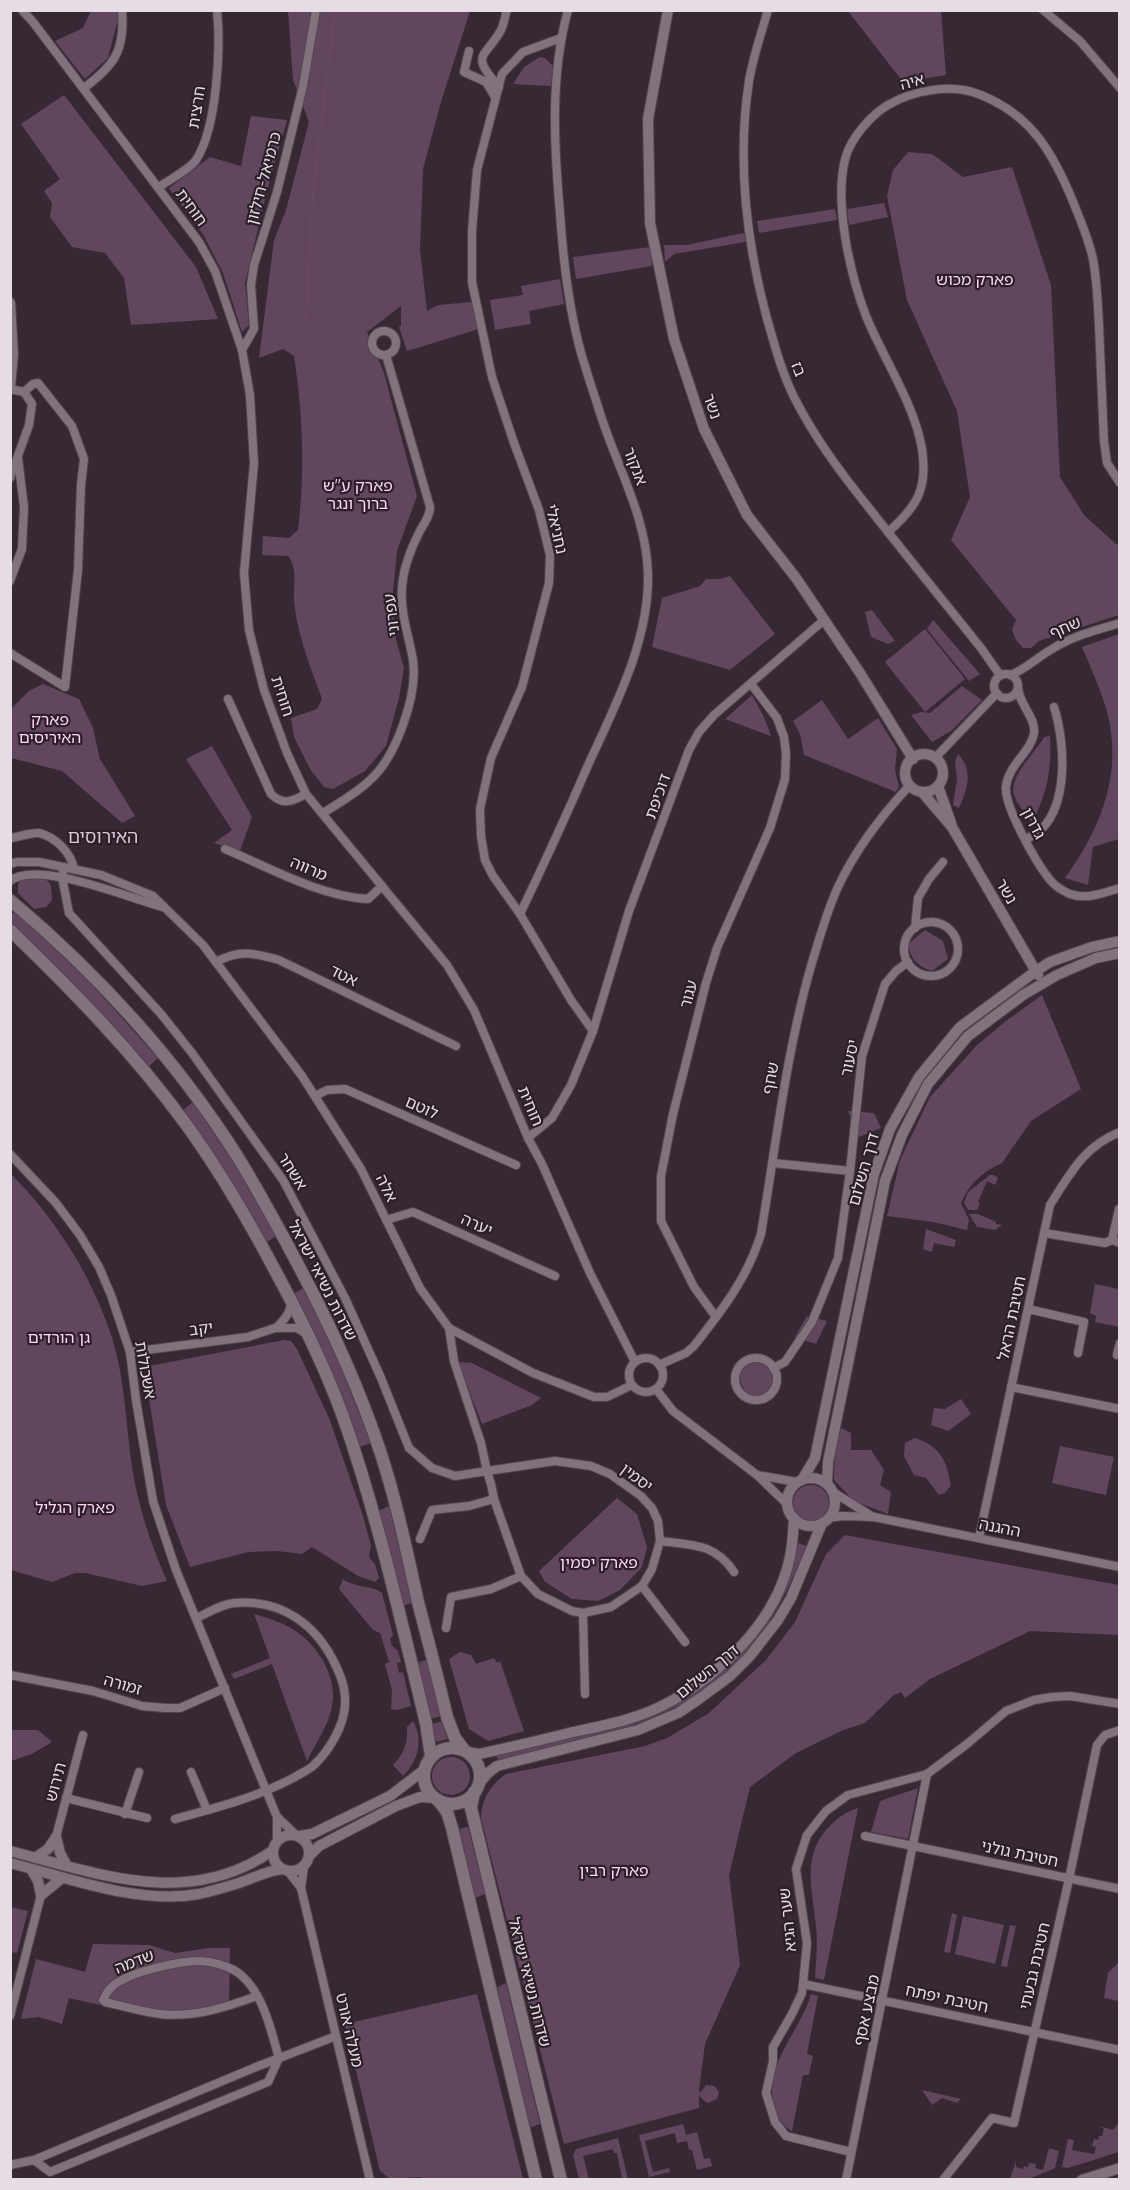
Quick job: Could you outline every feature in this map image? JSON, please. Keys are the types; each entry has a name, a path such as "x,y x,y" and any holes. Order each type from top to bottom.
{"main road":[{"name":"שדרות נשיאי ישראל","path":"13,900 78,961 160,1052 238,1157 264,1200 349,1369 382,1456 402,1528 447,1717 455,1738 466,1752"},
{"path":"10,930 86,1004 185,1123 244,1212 291,1299 329,1380 348,1430 372,1508 426,1723 431,1757"},
{"path":"436,1799 457,1803 469,1797 476,1789 479,1773 477,1765 466,1752 448,1748 439,1751 431,1757 424,1770 427,1787 436,1799 447,1812 452,1828 536,2180"},
{"name":"שדרות נשיאי ישראל","path":"476,1789 471,1808 561,2180"}],"street":[{"name":"חוחית","path":"22,10 159,187 199,242 215,271 242,350 250,395 254,463 244,573 249,630 264,690 287,753 306,794 447,965 474,1010 528,1138 542,1164 590,1273 635,1362"},
{"path":"84,88 105,72 119,51 123,28 122,10"},
{"name":"חרצית","path":"159,187 195,162 207,136 215,89 219,30 217,10"},
{"name":"כרמיאל-חילזון","path":"242,350 254,329 251,285 254,265 277,192 303,86 316,10"},
{"path":"498,87 483,69 483,53 502,29 507,10"},
{"name":"אנקור","path":"520,914 620,693 636,651 646,599 648,574 644,533 603,421 580,348 564,266 556,175 555,98 561,38 568,10"},
{"name":"נשר","path":"668,10 648,119 649,212 674,339 704,429 747,515 796,578 860,673 913,759"},
{"name":"בז","path":"768,10 756,47 749,82 744,156 744,198 762,298 775,346 794,396 837,466 1000,675"},
{"path":"1043,10 1080,41 1119,88"},
{"name":"נחניאלי","path":"561,38 523,52 502,74 477,170 472,231 472,282 492,377 539,510 550,555 549,583 522,687 491,758 480,809 485,860 493,876 520,914 571,1000 593,1031"},
{"path":"469,51 464,72 486,82 495,97"},
{"name":"איה","path":"888,532 908,515 918,497 924,474 922,450 917,428 866,315 860,296 849,257 842,206 841,177 846,153 870,120 886,106 906,95 915,93 956,90 976,93 998,102 1032,128 1053,155 1084,230 1093,259 1097,293 1104,441 1107,463 1119,483"},
{"path":"10,303 13,354 10,388 24,392 32,404 29,424 10,478"},
{"name":"עפרוני","path":"323,813 370,781 385,764 408,708 414,680 402,586 407,562 418,533 430,514 430,507 386,355"},
{"path":"10,654 65,687 78,570 84,459 72,426 46,392 38,384 33,384 24,392"},
{"path":"10,581 22,549 24,507 18,458"},
{"name":"דוכיפת","path":"528,1138 552,1118 571,1085 593,1031 629,911 689,750 699,732 714,716 824,620"},
{"name":"שחף","path":"1011,675 1072,638 1119,623"},
{"name":"שחף","path":"1018,685 1027,667"},
{"path":"1006,698 1014,695 1018,685 1011,675 1000,675 994,684 997,693 1025,709"},
{"name":"עגור","path":"716,1317 694,1287 662,1221 661,1176 678,1092 711,966 770,828 785,779 784,737 777,718 751,684"},
{"name":"גדרון","path":"1018,685 1019,696 1032,722 1034,733 1012,768 1005,790 1009,808 1047,877 1062,890 1074,895 1087,896 1119,888"},
{"path":"935,758 997,693"},
{"path":"228,699 271,794 278,801 290,802 306,794"},
{"path":"1026,839 1038,832 1047,822 1059,791 1062,776 1062,749 1054,707"},
{"path":"924,755 935,758 941,764 943,773 938,786 931,791 922,792 910,785 906,771 913,759 924,755"},
{"name":"שחף","path":"659,1365 686,1353 694,1346 738,1287 753,1260 761,1234 792,1042 825,917 862,843 893,802 910,785"},
{"name":"נשר","path":"938,786 952,826 1043,983"},
{"name":"נשר","path":"922,792 952,826"},
{"path":"10,838 38,833 58,843 72,859 74,870"},
{"name":"מרווה","path":"225,849 328,892 348,897 368,899 382,886"},
{"name":"אלה","path":"10,864 39,862 64,867 101,876 153,896 203,945 315,1096 361,1169 420,1288 449,1328 533,1373 594,1397 607,1397 632,1385"},
{"path":"915,928 918,898 929,879 943,862"},
{"name":"אשחר","path":"64,867 62,877 69,913 161,1014 192,1053 283,1180 345,1298 409,1448 432,1468 455,1476 487,1471"},
{"name":"אלה","path":"10,880 30,873 62,877 166,908"},
{"path":"935,922 945,926 953,933 958,943 958,952 954,963 948,970 938,975 928,976 917,972 908,962 905,955 905,942 915,928 925,923 935,922"},
{"name":"דרך השלום","path":"800,1481 814,1458 874,1174 890,1129 919,1077 960,1028 1036,971 1050,962 1092,947 1119,941"},
{"name":"אטד","path":"216,962 227,956 247,952 279,960 456,1046"},
{"name":"דרך השלום","path":"830,1488 830,1456 885,1181 902,1135 928,1084 968,1036 1023,995 1096,958 1119,953"},
{"name":"יסעור","path":"773,1368 785,1362 812,1322 838,1258 862,1056 885,984 908,962"},
{"name":"לוטם","path":"315,1096 327,1090 345,1089 516,1165"},
{"name":"חטיבת הראל","path":"979,1539 1050,1205 1079,1160 1106,1137 1119,1132"},
{"name":"אשכולות","path":"10,1154 56,1203 80,1235 99,1267 130,1352 153,1501 176,1570 266,1791 278,1817 298,1836"},
{"path":"773,1163 850,1171"},
{"path":"1044,1233 1105,1243 1116,1242 1119,1209"},
{"name":"יערה","path":"386,1220 413,1212 555,1276"},
{"path":"275,1328 286,1318 290,1310 291,1299"},
{"path":"1028,1309 1084,1322 1078,1353"},
{"name":"יקב","path":"130,1352 248,1337 275,1328 297,1328 308,1336"},
{"path":"449,1328 454,1361 476,1426 494,1499 521,1576 538,1594 583,1614 611,1607 642,1586 685,1642"},
{"path":"1118,1355 1119,1343"},
{"path":"650,1359 659,1365 662,1375 656,1389 646,1392 632,1385 629,1376 635,1362 650,1359"},
{"path":"751,1359 759,1359 766,1361 773,1368 777,1376 776,1384 768,1396 754,1400 740,1393 735,1378 742,1364 751,1359"},
{"path":"1011,1387 1119,1409"},
{"path":"656,1389 673,1411 757,1475 788,1505 794,1518 807,1525 825,1521 834,1509 830,1488 815,1478 780,1481 757,1475"},
{"name":"יסמין","path":"487,1471 555,1461 591,1466 610,1474 641,1496 652,1508 658,1521 660,1540 652,1569 642,1586"},
{"path":"788,1505 789,1492 800,1481"},
{"name":"ההגנה","path":"830,1488 874,1517"},
{"path":"420,1539 432,1510 469,1506 494,1499"},
{"name":"ההגנה","path":"825,1521 842,1516 874,1517 1119,1567"},
{"name":"דרך השלום","path":"466,1752 479,1754 632,1718 673,1701 699,1683 722,1665 741,1645 766,1613 781,1587 793,1540 794,1518"},
{"name":"דרך השלום","path":"476,1789 488,1773 497,1766 638,1730 668,1717 699,1699 730,1676 750,1656 778,1620 825,1521"},
{"path":"660,1540 707,1547 726,1560 734,1572"},
{"path":"446,1628 450,1597 491,1589 521,1576"},
{"path":"175,1819 266,1791 313,1767 327,1749 339,1727 345,1707 344,1682 327,1647 305,1622 292,1614 262,1605 234,1603 197,1618"},
{"path":"583,1614 585,1694"},
{"name":"זמורה","path":"10,1675 93,1691 142,1706 165,1708 180,1708 225,1688"},
{"name":"שער הגיא","path":"851,2152 786,2136 774,2122 766,2093 773,2061 773,2047 802,1993 807,1942 796,1869 807,1835 826,1811 848,1795 927,1774 1006,1711 1052,1696 1070,1696 1119,1704"},
{"name":"חטיבת גבעתי","path":"943,2180 992,2118 1014,2123 1069,1879 1096,1745 1106,1735 1119,1730"},
{"name":"תירוש","path":"56,1837 83,1735"},
{"path":"10,1851 119,1879 181,1883 210,1878 242,1870 272,1851 277,1840 288,1834 298,1836 312,1834 390,1796 424,1770"},
{"path":"191,1772 207,1810"},
{"path":"125,1814 138,1773"},
{"name":"מבצע אסף","path":"846,2180 884,2000 927,1774"},
{"path":"10,1863 126,1893 158,1896 198,1894 237,1884 272,1870 294,1871 319,1846 396,1806 420,1797 436,1799"},
{"path":"66,1798 147,1818"},
{"name":"אשכולות","path":"277,1840 278,1817"},
{"path":"298,1836 308,1845 306,1861"},
{"path":"865,1836 914,1847"},
{"path":"35,1858 48,1849 56,1837"},
{"path":"56,1837 60,1853 67,1866"},
{"name":"חטיבת גולני","path":"914,1847 1119,1889"},
{"path":"272,1851 274,1862 285,1870"},
{"name":"מעלה אורט","path":"306,1861 301,1888 370,2180"},
{"path":"10,2016 41,1895 38,1881 31,1869"},
{"name":"מעלה אורט","path":"285,1870 301,1888"},
{"path":"41,1895 62,1878"},
{"name":"שדמה","path":"257,1996 218,2009 184,2014 161,2014 103,2000 111,1987 123,1979 171,1964 198,1961 232,1970 242,1976 257,1996 279,2058"},
{"name":"חטיבת יפתח","path":"803,1984 1119,2050"},
{"path":"10,2165 34,2160 279,2058 336,2037"},
{"path":"34,2160 50,2172 268,2082 279,2058"},
{"path":"1082,2180 1119,2168"}],"green space":[{"path":"91,11 117,11 118,19 108,58 85,79 55,41 83,28"},
{"name":"פארק ע\"ש ברוך ונגר","path":"288,11 470,11 441,102 423,169 420,250 427,311 438,305 472,302 479,329 407,351 399,327 401,326 401,306 367,332 384,373 417,496 397,551 392,603 396,640 404,668 399,698 386,746 365,771 333,789 324,787 310,769 294,737 291,718 317,709 322,699 298,626 294,601 293,566 288,556 262,555 263,536 289,538 298,530 302,486 301,421 294,356 283,349 259,358 274,240 286,210 309,122 293,80"},
{"path":"848,11 941,11 946,75 903,82"},
{"path":"540,57 545,58 553,66 551,86 513,84 524,67"},
{"path":"64,95 196,267 218,319 131,325 124,278 105,253 72,247 50,217 52,203 44,191 60,179 21,124"},
{"path":"251,116 287,120 245,283 249,325 242,332 223,273 204,236 169,188 210,157 241,166"},
{"name":"פארק מכוש","path":"908,152 932,154 963,177 1012,167 1051,285 1060,477 1084,515 1119,545 1119,615 1039,641 1031,648 1023,648 1016,640 1012,630 1016,620 951,540 970,497 957,411 907,300 887,196 893,170"},
{"path":"884,203 888,217 849,225 847,209"},
{"path":"835,209 837,220 759,233 757,221"},
{"path":"743,233 751,241 674,254 665,262 664,245 687,245"},
{"path":"650,247 652,266 576,279 573,257"},
{"path":"560,279 564,304 529,311 531,324 495,330 490,300 523,295 521,286"},
{"path":"730,576 775,634 730,670 652,647 662,598 700,586 706,579"},
{"path":"872,610 895,641 888,644 871,637 865,612"},
{"path":"933,620 980,674 969,681 927,629"},
{"path":"925,629 965,679 925,712 885,662"},
{"path":"1119,634 1119,839 1093,847 1088,885 1065,878 1091,837 1100,815 1107,793 1112,747 1110,723 1103,699 1082,647"},
{"name":"פארק האיריסים","path":"43,684 79,699 93,728 100,759 135,816 122,823 62,771 11,758 11,709 29,691"},
{"path":"962,686 982,700 951,731 932,742 911,715 921,712 930,713"},
{"path":"752,695 764,717 771,736 725,719"},
{"path":"822,700 848,739 878,718 897,749 895,770 899,787 896,792 804,755 800,734 793,721"},
{"path":"1050,736 1047,780 1032,822 1017,802 1013,788 1024,765 1044,737"},
{"path":"212,746 252,817 240,851 214,843 232,830 186,759"},
{"path":"958,754 963,760 967,773 966,787 959,808 953,805 957,779 955,762"},
{"path":"24,877 44,877 51,885 52,900 46,907 34,909 18,893 18,884"},
{"path":"15,911 85,977 158,1058 148,1067 75,986 11,922 10,916"},
{"path":"925,930 943,941 948,959 932,971 916,962 908,944"},
{"path":"1042,995 1081,1089 1031,1121 1002,1163 983,1174 972,1184 961,1203 969,1220 967,1230 933,1222 887,1216 900,1160 930,1097 977,1045"},
{"path":"193,1102 236,1166 276,1236 267,1242 208,1145 183,1110"},
{"path":"848,1111 874,1113 881,1128 859,1137"},
{"name":"פארק הגליל","path":"11,1174 44,1211 72,1251 105,1318 120,1372 132,1467 141,1511 167,1581 142,1586 85,1573 75,1573 52,1582 11,1570"},
{"path":"990,1175 998,1178 995,1185 987,1181 977,1210 968,1210 964,1203 968,1192"},
{"path":"969,1214 978,1214 1002,1225 995,1230 977,1227"},
{"path":"926,1229 956,1240 954,1247 934,1243 932,1252 923,1249"},
{"path":"1095,1284 1119,1289 1119,1327 1095,1322 1096,1316 1090,1313"},
{"path":"304,1288 333,1348 371,1443 359,1447 322,1353 294,1293"},
{"path":"807,1316 827,1321 816,1344 795,1337"},
{"path":"284,1340 291,1341 297,1349 329,1418 371,1545 369,1557 375,1564 379,1578 375,1582 358,1576 312,1547 302,1554 277,1551 248,1552 190,1567 166,1505 147,1386 149,1366"},
{"path":"458,1362 472,1363 541,1398 532,1405 482,1424"},
{"path":"760,1362 770,1371 773,1380 769,1389 758,1398 744,1389 739,1374 748,1363"},
{"path":"961,1399 971,1414 948,1431 931,1425 934,1408 945,1409"},
{"path":"841,1428 851,1433 851,1450 871,1450 884,1470 880,1485 891,1492 888,1514 854,1501 834,1480 835,1447"},
{"path":"915,1438 931,1446 941,1456 951,1485 945,1493 939,1495 926,1478 914,1475 904,1456 905,1443"},
{"path":"1060,1446 1114,1457 1106,1495 1052,1483"},
{"path":"811,1485 823,1491 829,1503 823,1515 811,1521 799,1515 793,1503 799,1491"},
{"name":"פארק יסמין","path":"617,1498 637,1514 647,1547 642,1567 620,1590 598,1601 572,1599 545,1582 539,1571"},
{"path":"389,1506 412,1603 402,1606 378,1511"},
{"name":"פארק רבין","path":"845,1535 1119,1585 1119,1635 1030,1631 930,1679 905,1698 901,1692 894,1695 865,1723 843,1730 796,1753 750,1787 729,1875 740,1965 705,2044 699,2090 700,2093 706,2085 715,2086 719,2093 717,2099 708,2103 699,2095 699,2108 564,2144 481,1818 485,1799 491,1788 506,1774 645,1746 667,1738 709,1713 766,1660 795,1622 826,1554"},
{"path":"798,1543 807,1546 774,1615 743,1657 714,1683 682,1704 613,1732 498,1760 496,1755 621,1725 717,1675 783,1592 794,1564"},
{"path":"343,1579 382,1593 393,1635 390,1639 392,1646 398,1651 401,1662 397,1663 399,1673 403,1672 411,1706 397,1710 391,1709 392,1690 385,1664 389,1662 380,1633 373,1630 339,1589"},
{"path":"254,1614 285,1625 302,1636 318,1653 329,1673 333,1695 332,1706 325,1727 307,1761 272,1664 234,1679 231,1674 270,1658"},
{"path":"460,1652 471,1655 476,1664 494,1658 497,1663 500,1661 524,1731 488,1741 469,1729 449,1659"},
{"path":"426,1660 441,1716 431,1719 416,1663"},
{"path":"413,1721 418,1735 418,1750 403,1776 393,1765 403,1752 407,1727"},
{"path":"443,1721 448,1739 436,1742 432,1724"},
{"path":"11,1730 38,1730 52,1742 32,1754 11,1761"},
{"path":"451,1757 458,1758 464,1763 469,1769 469,1783 464,1789 458,1794 451,1795 444,1794 438,1789 433,1783 432,1776 433,1769 438,1763 444,1758"},
{"path":"918,1788 908,1839 871,1832 880,1801"},
{"path":"858,1808 824,1980 815,1978 817,1933 811,1888 811,1864 814,1852 819,1840 830,1825"},
{"path":"468,1827 485,1894 475,1898 458,1829"},
{"path":"11,1907 28,1911 17,1953 11,1952"},
{"path":"952,1913 957,1915 950,1953 944,1952"},
{"path":"963,1916 1004,1925 995,1964 955,1954"},
{"path":"1010,1925 1016,1926 1007,1967 1001,1966"},
{"path":"93,1944 149,1945 175,1953 209,1948 230,1948 229,2011 158,2018 69,1998 62,2024 39,2017 21,2019 36,1959 85,1972"},
{"path":"1119,1962 1119,2001 1104,1998 1108,1973"},
{"path":"506,1983 540,2124 529,2128 497,1987"},
{"path":"477,1994 523,2179 425,2180 420,2177 390,2179 380,2171 345,2024"},
{"path":"811,1994 818,1996 807,2054 813,2056 809,2075 803,2075 792,2131 781,2122 775,2109 772,2093 773,2078 777,2064"},
{"path":"922,2090 961,2099 957,2103 942,2098 932,2105"},
{"path":"1119,2122 1119,2152 1068,2168 1062,2167 1068,2139 1074,2140 1072,2150 1094,2154 1096,2147 1092,2146 1094,2139 1098,2140 1099,2136 1102,2136 1104,2129 1099,2126 1113,2130"},
{"path":"683,2124 686,2135 697,2132 704,2159 710,2158 712,2166 697,2170 687,2141 677,2143 675,2133 645,2141 653,2172 669,2168 670,2172 649,2177 639,2135"},
{"path":"618,2138 628,2179 622,2179 617,2153 614,2153 613,2149 583,2156 589,2179 579,2179 573,2155 576,2149"},
{"path":"1049,2148 1059,2151 1055,2168 1029,2179 1010,2179 1016,2161 1016,2167 1023,2169 1024,2166 1028,2167 1029,2163 1036,2164 1035,2168 1043,2170"}],"waterway":[{"path":"306,325 313,191 335,10"}],"district":[{"name":"האירוסים","path":"103,836"}],"park label":[{"name":"גן הורדים","path":"59,1337"}]}
